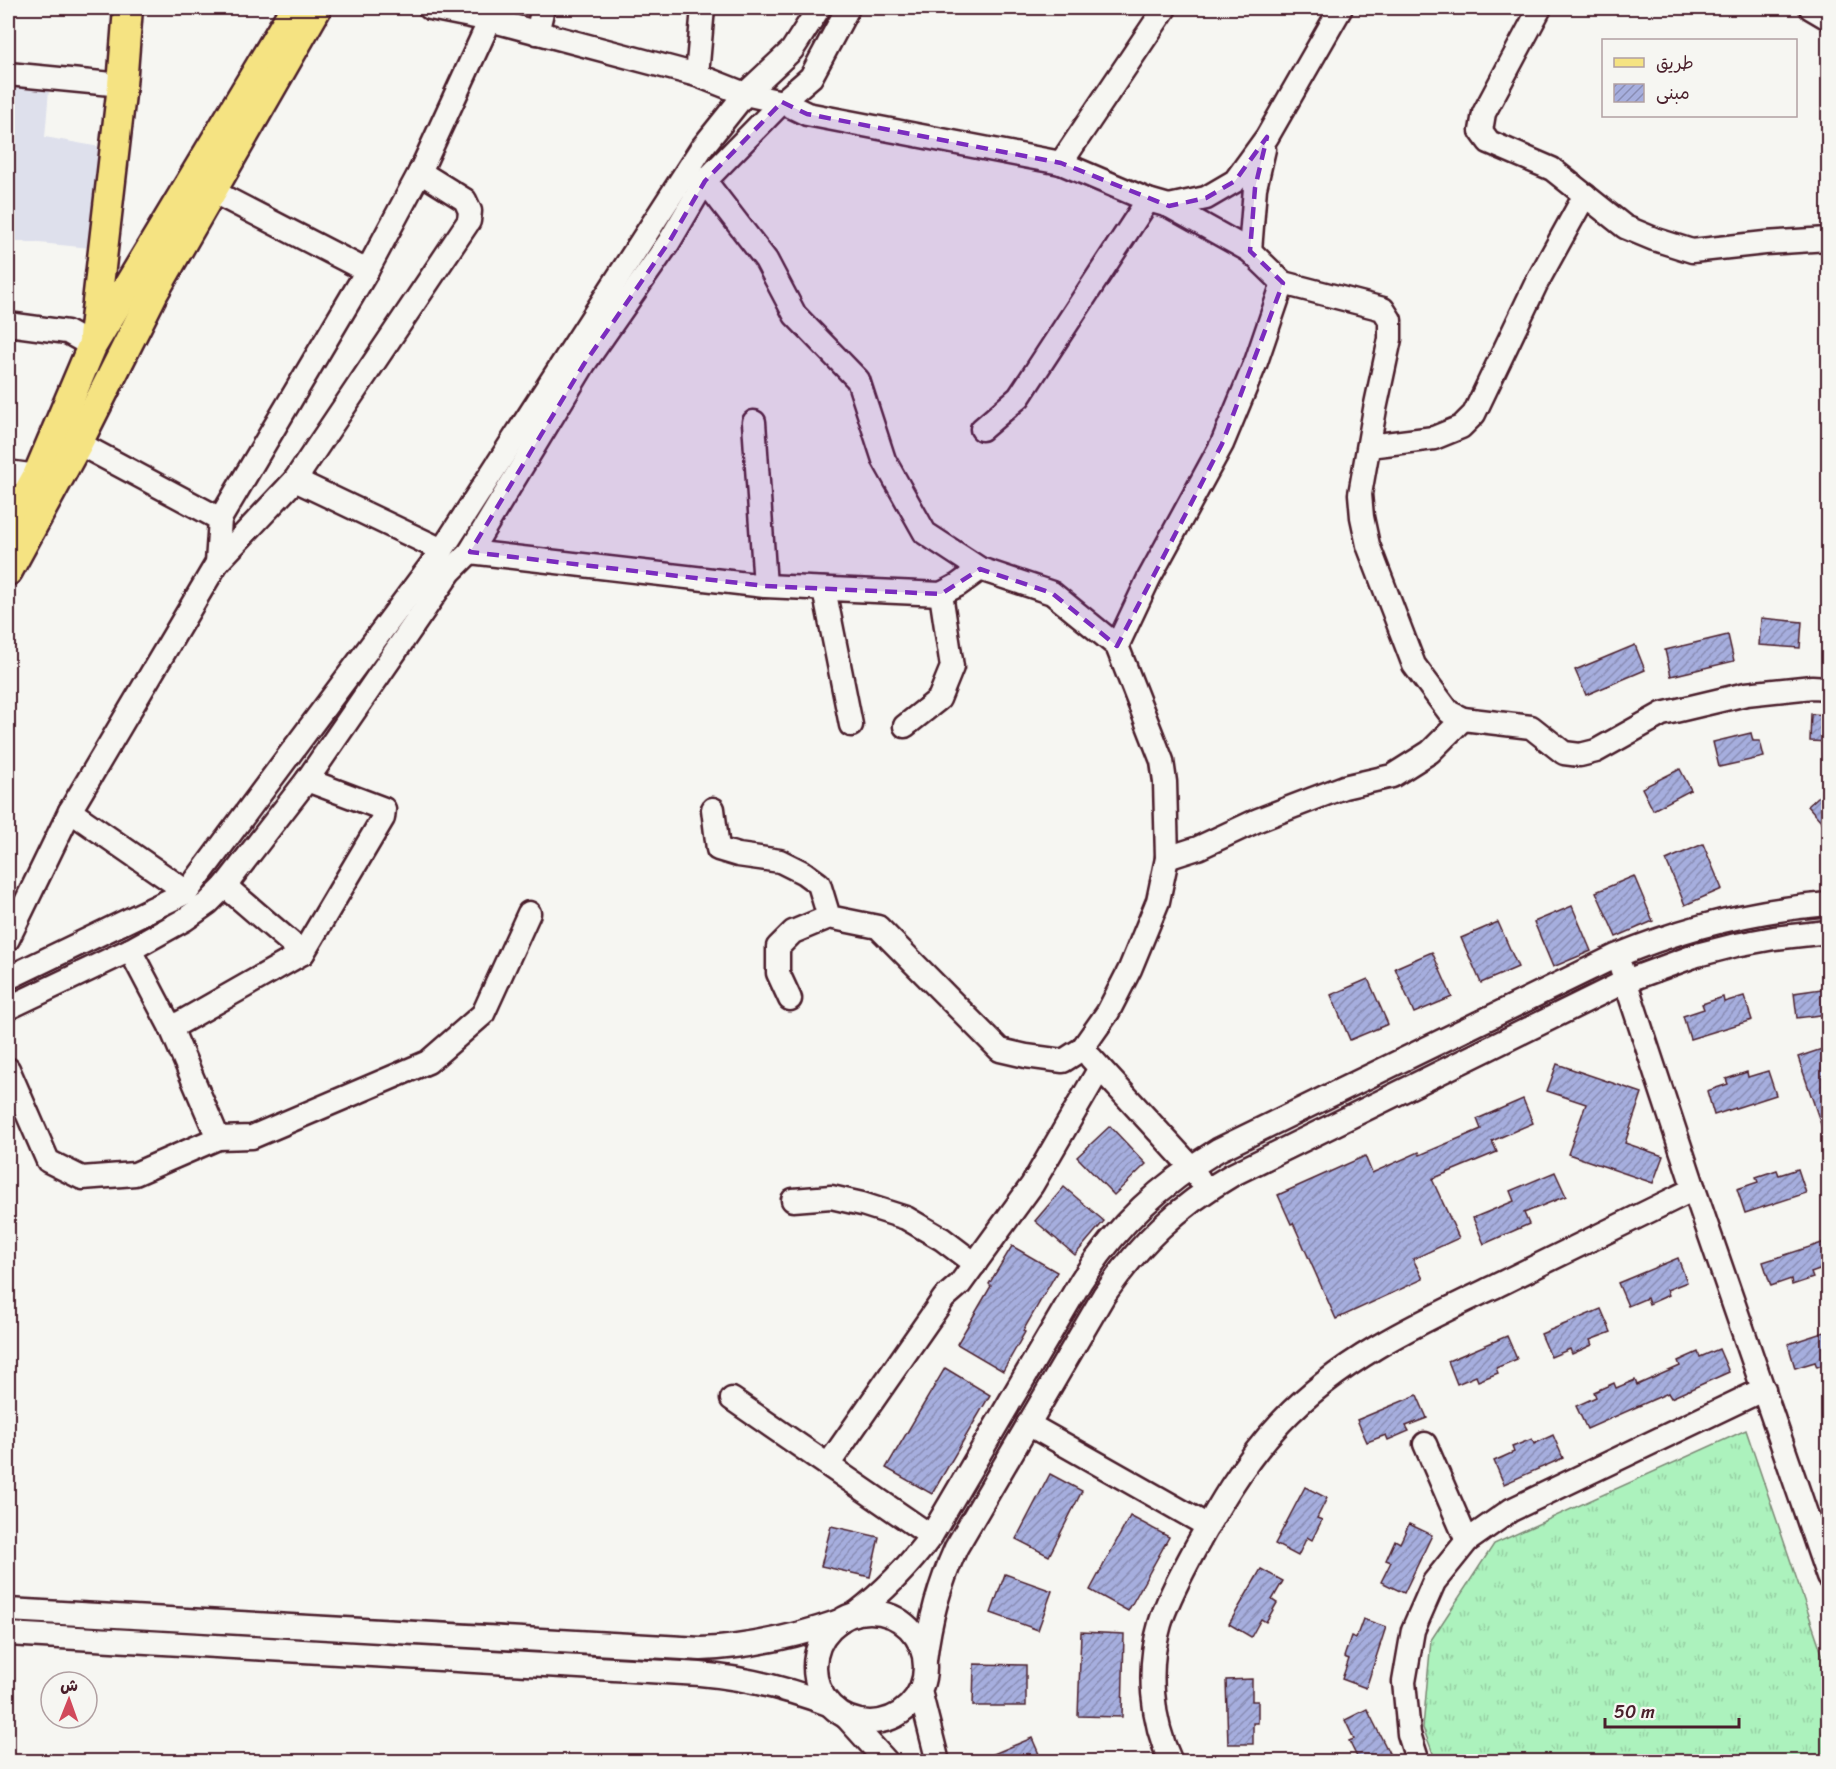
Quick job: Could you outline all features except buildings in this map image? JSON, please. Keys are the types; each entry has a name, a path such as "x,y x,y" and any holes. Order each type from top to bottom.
{"main road":[{"path":"92,346 122,85 128,8"},
{"path":"8,528 37,476 92,346 295,8"},
{"path":"8,570 78,443 154,292 317,8"}],"street":[{"path":"430,8 490,20 697,75 745,94 782,102 807,114 1061,163 1159,203 1250,251 1283,283 1383,309 1390,320 1390,339 1360,494 1362,517 1368,545 1414,665 1449,712 1463,719 1531,727 1564,753 1580,755 1596,751 1662,714 1746,694 1812,687 1828,688"},
{"path":"537,33 543,8"},
{"path":"697,75 703,8"},
{"path":"819,8 792,50 745,94 701,149 442,550 187,892 8,979 13,1005 130,950 200,910 225,886 307,780 450,572 470,552 584,364 669,242 705,181 782,102 811,77 848,8"},
{"path":"1061,163 1165,8"},
{"path":"982,429 1019,397 1159,203 1206,198 1235,181 1267,138 1341,8"},
{"path":"1540,8 1484,112 1481,131 1490,142 1552,168 1625,228 1692,251 1828,239"},
{"path":"1811,8 1828,18"},
{"path":"218,563 220,519 367,271 420,172 490,20"},
{"path":"8,74 122,85"},
{"path":"1250,251 1255,188 1267,138"},
{"path":"8,939 70,811 218,563 295,480 470,221 470,211 465,200 420,172"},
{"path":"705,181 766,260 795,315 858,380 884,460 925,533 980,569 1052,593 1117,646 1162,761 1165,782 1167,858 1158,901 1130,969 1108,1012 1082,1049 1063,1061 1000,1050 878,927 829,917 793,932 778,947 778,973 790,999"},
{"path":"212,191 367,271"},
{"path":"1369,446 1434,438 1461,427 1474,414 1536,284 1585,195"},
{"path":"1117,646 1149,578 1222,444 1256,362 1283,283"},
{"path":"8,324 67,332 92,346"},
{"path":"754,422 765,586"},
{"path":"78,443 220,519"},
{"path":"8,472 37,476"},
{"path":"295,480 442,550"},
{"path":"470,552 765,586 940,594 958,585 980,569"},
{"path":"824,589 851,725"},
{"path":"905,726 939,699 952,667 940,594"},
{"path":"1167,858 1198,848 1258,820 1344,787 1392,776 1430,752 1463,719"},
{"path":"171,1028 303,953 383,818 384,809 307,780"},
{"path":"713,809 718,849 738,855 780,861 804,873 819,884 829,917"},
{"path":"70,811 187,892"},
{"path":"225,886 303,953"},
{"path":"887,1761 847,1718 828,1704 819,1690 815,1675 815,1659 819,1644 828,1631 876,1597 915,1558 931,1536 1098,1254 1141,1206 1191,1167 1237,1141 1616,956 1650,942 1730,918 1770,910 1828,904"},
{"path":"8,1069 48,1161 82,1178 135,1174 218,1138 252,1137 428,1062 483,1014 529,913"},
{"path":"847,1718 868,1722 890,1719 912,1703 920,1691 925,1676 928,1631 935,1602 944,1575 957,1548 1104,1295 1139,1248 1182,1207 1206,1190 1249,1166 1626,981 1688,958 1736,945 1828,932"},
{"path":"130,950 171,1028 218,1138"},
{"path":"1616,956 1828,1577"},
{"path":"1082,1049 1191,1167 1206,1190"},
{"path":"828,1465 944,1298 960,1284 1032,1185 1100,1068"},
{"path":"1171,1761 1164,1748 1155,1707 1153,1666 1160,1625 1175,1586 1208,1526 1241,1471 1280,1422 1327,1380 1380,1344 1694,1189"},
{"path":"793,1200 831,1197 906,1218 942,1239 975,1264"},
{"path":"1418,1761 1409,1734 1404,1682 1413,1630 1434,1582 1467,1541 1511,1510 1764,1389"},
{"path":"1013,1397 1025,1408 1029,1424"},
{"path":"732,1399 931,1536"},
{"path":"1029,1424 1208,1526"},
{"path":"997,1425 1013,1432 1029,1424"},
{"path":"1425,1444 1467,1541"},
{"path":"8,1610 701,1649 758,1644 870,1612 886,1614 900,1621 912,1631 925,1660"},
{"path":"299,1652 300,1626"},
{"path":"8,1634 718,1676 778,1687 828,1704"},
{"path":"920,1691 938,1761"}],"highlighted area":[{"path":"782,102 807,114 1061,163 1169,206 1206,198 1235,181 1267,137 1255,188 1250,251 1283,283 1222,444 1117,646 1052,593 980,569 941,594 765,586 470,552 584,364 669,242 705,181"}],"shaded area":[{"path":"8,85 49,90 45,137 100,147 91,248 8,240"}],"green space":[{"path":"1746,1430 1828,1671 1828,1761 1436,1761 1423,1728 1431,1640 1494,1544"}]}
